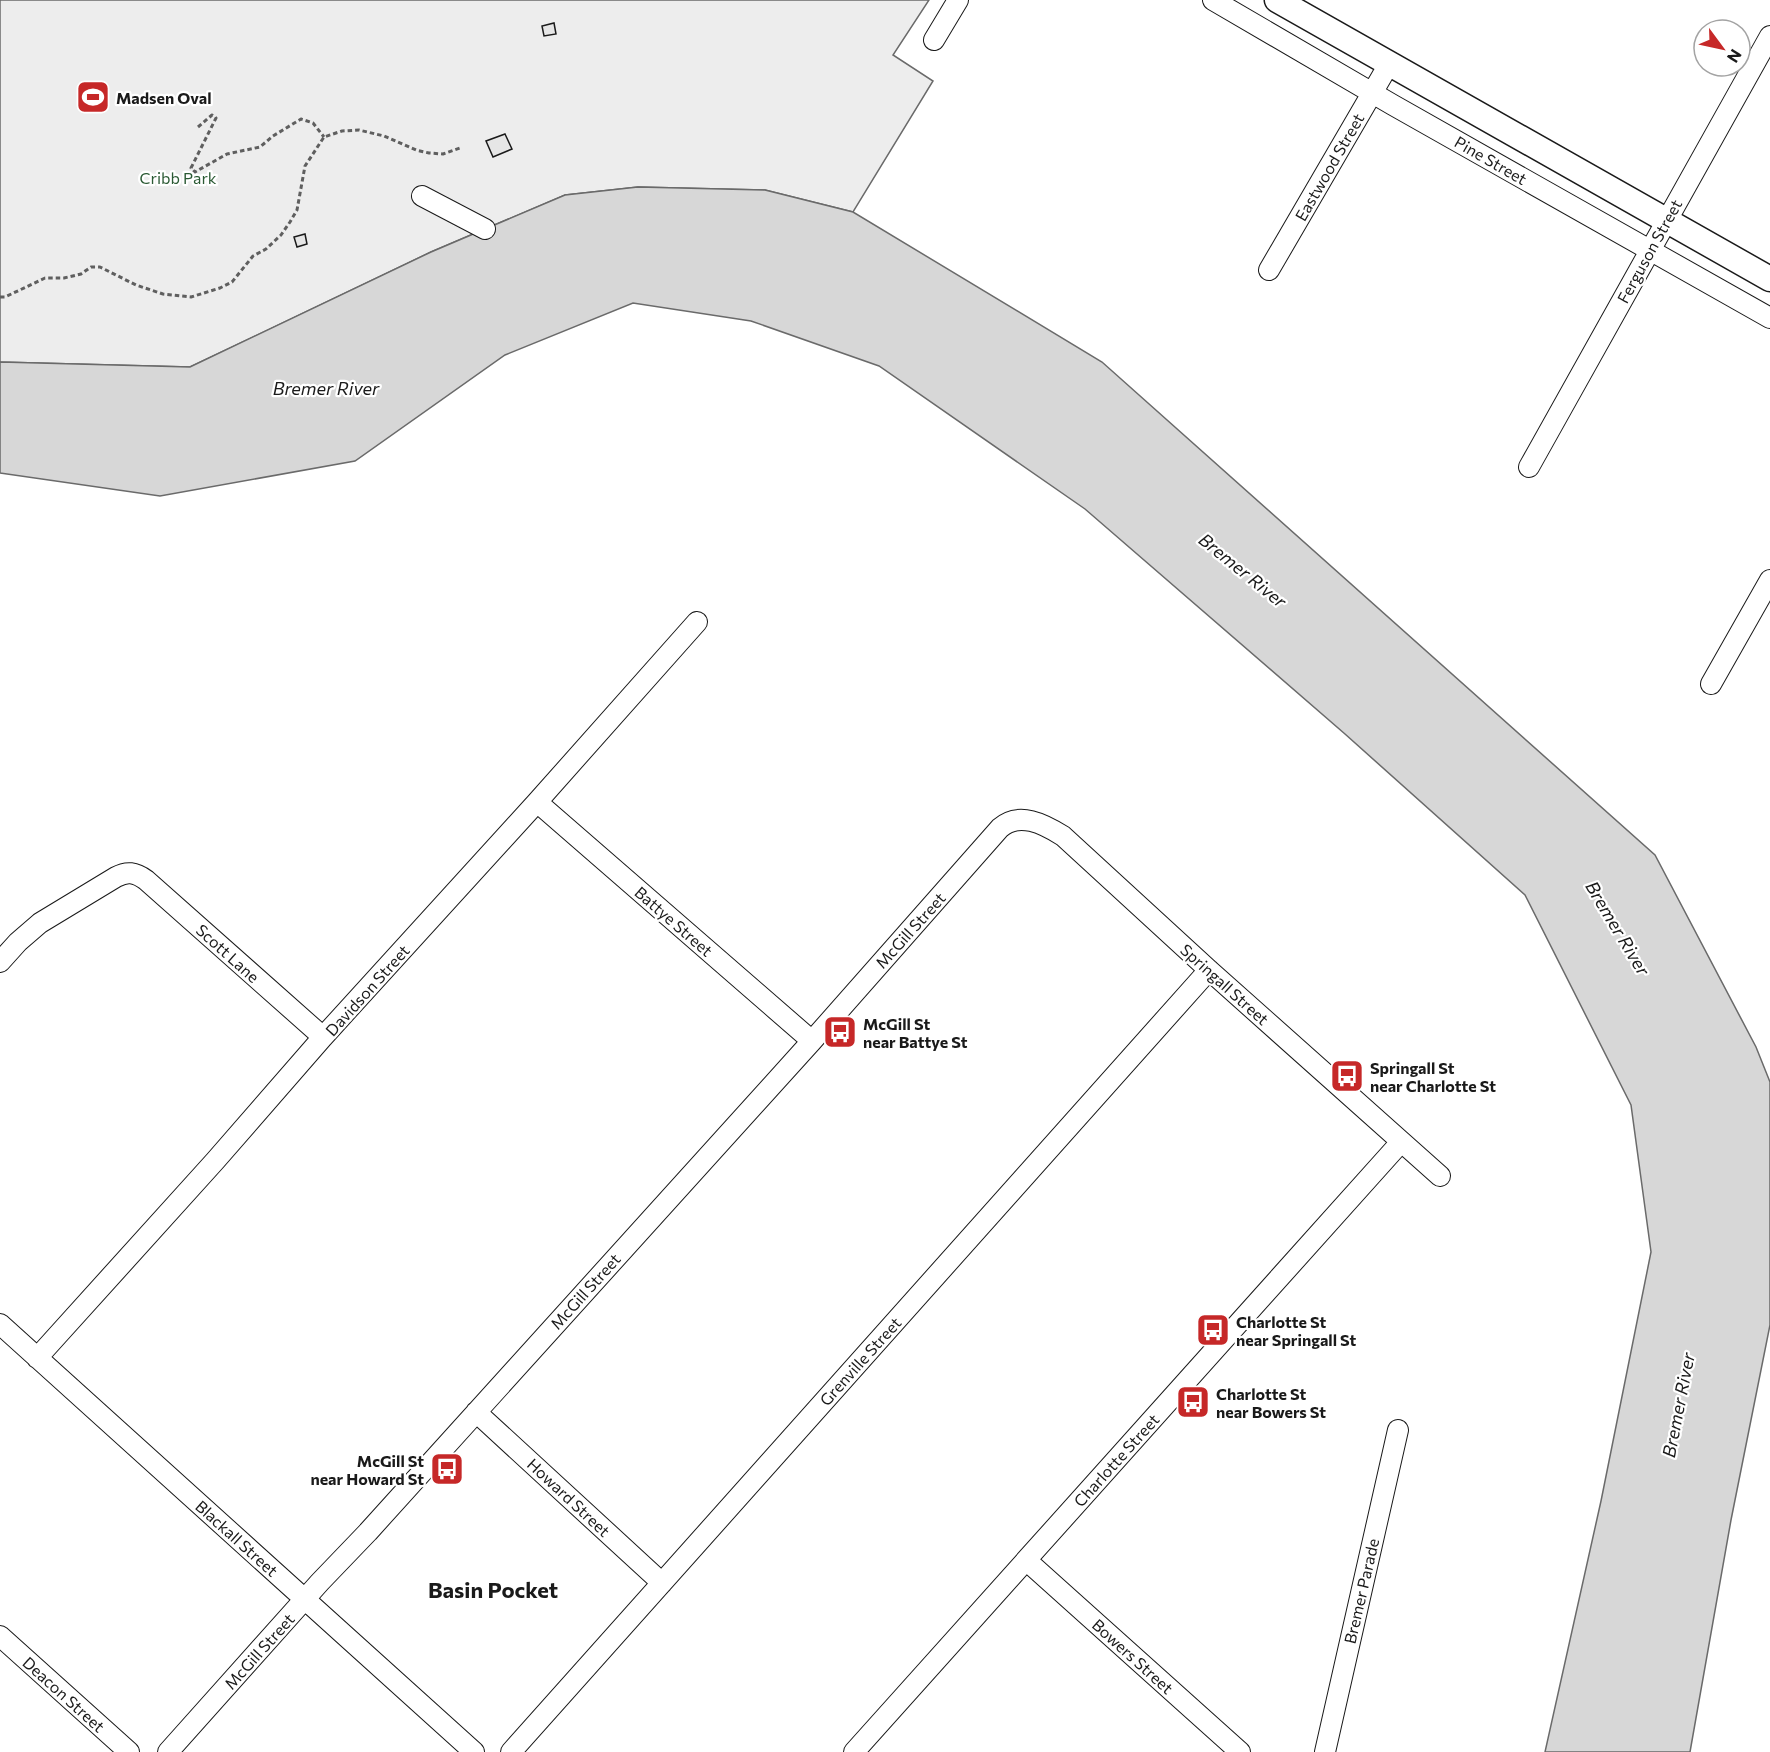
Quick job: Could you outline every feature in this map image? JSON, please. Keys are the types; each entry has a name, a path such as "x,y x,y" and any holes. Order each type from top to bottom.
{"main road":[{"name":"Pine Street","path":"1278,0 1770,279"}],"street":[{"path":"934,40 958,0"},
{"name":"Pine Street","path":"1213,0 1770,318"},
{"name":"Ferguson Street","path":"1528,467 1770,36"},
{"name":"Eastwood Street","path":"1269,270 1389,64"},
{"path":"422,196 485,229"},
{"path":"1711,684 1770,580"},
{"name":"Davidson Street","path":"38,1358 697,622"},
{"name":"Battye Street","path":"537,802 812,1041"},
{"name":"Springall Street","path":"1000,828 1012,820 1020,819 1039,823 1063,836 1440,1176"},
{"name":"McGill Street","path":"175,1750 305,1599 812,1041 1000,828"},
{"name":"Scott Lane","path":"0,962 25,935 47,918 116,877 130,873 139,875 324,1037"},
{"name":"Grenville Street","path":"511,1752 1209,970"},
{"name":"Charlotte Street","path":"856,1751 1401,1142"},
{"name":"Blackall Street","path":"0,1324 474,1752"},
{"name":"Howard Street","path":"476,1412 662,1583"},
{"name":"Bremer Parade","path":"1324,1752 1398,1430"},
{"name":"Bowers Street","path":"1026,1560 1240,1752"},
{"name":"Deacon Street","path":"0,1636 129,1752"}],"path":[{"path":"198,127 212,115 216,118 191,168 195,172 227,154 260,147 301,119 313,123 324,137"},
{"path":"0,297 45,278 64,278 81,274 91,267 100,267 136,285 164,294 191,297 220,288 232,282 253,256 266,249 281,235 290,222 297,210 305,166 324,137 342,131 359,130 384,135 416,150 429,153 443,154 460,148"}],"shaded area":[{"name":"Cribb Park","path":"0,0 929,0 893,55 933,81 853,212 765,190 638,187 565,195 431,252 190,367 0,362"}],"water":[{"name":"Bremer River","path":"638,187 765,190 853,212 1102,362 1655,855 1756,1047 1770,1082 1770,1325 1731,1520 1690,1752 1545,1752 1601,1501 1651,1252 1631,1105 1525,895 1345,734 1085,509 879,366 751,321 633,303 505,355 355,461 160,496 0,473 0,362 190,367 431,252 565,195"}],"building":[{"path":"554,23 556,34 544,36 542,26"},
{"path":"505,134 512,149 493,157 486,141"},
{"path":"305,234 307,244 297,247 294,237"}],"place":[{"name":"Madsen Oval","path":"93,97"},
{"name":"McGill St near Battye St","path":"840,1032"},
{"name":"Springall St near Charlotte St","path":"1347,1076"},
{"name":"Charlotte St near Springall St","path":"1213,1330"},
{"name":"Charlotte St near Bowers St","path":"1193,1402"},
{"name":"McGill St near Howard St","path":"447,1469"}],"district":[{"name":"Basin Pocket","path":"493,1589"}]}
